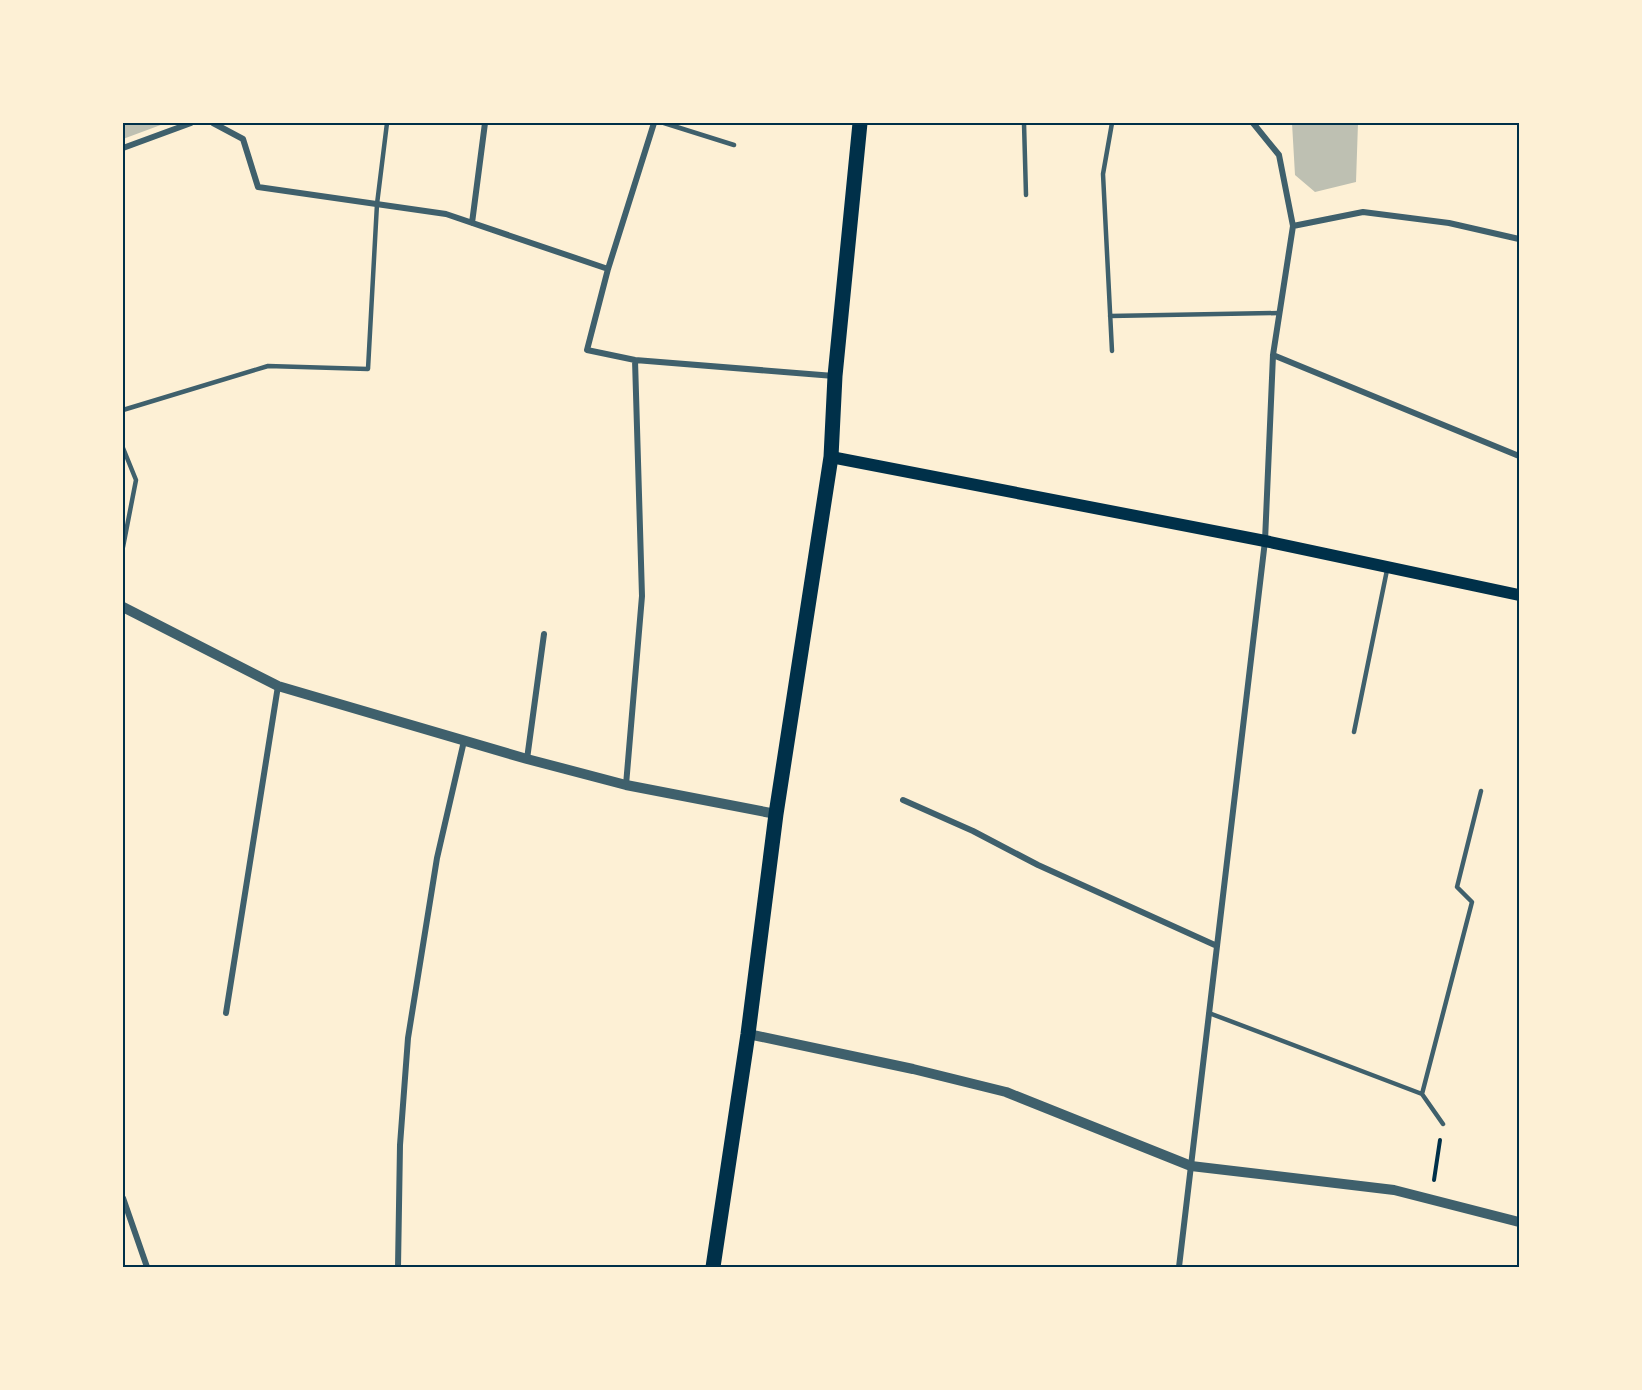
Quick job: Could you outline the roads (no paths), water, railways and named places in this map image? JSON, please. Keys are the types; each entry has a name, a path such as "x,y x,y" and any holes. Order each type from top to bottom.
{"main road":[{"path":"713,1267 748,1034 776,814 831,458 835,376 860,123"},
{"path":"831,458 1265,541 1519,595"}],"street":[{"path":"123,148 191,123"},
{"path":"213,123 243,139 258,187 446,214 608,269"},
{"path":"472,223 485,123"},
{"path":"654,123 608,269 586,350 635,360 835,376"},
{"path":"1179,1267 1265,541 1273,355 1293,226 1278,154 1253,123"},
{"path":"1293,226 1363,212 1449,223 1519,239"},
{"path":"1273,355 1519,456"},
{"path":"626,785 642,596 635,360"},
{"path":"123,607 278,686 527,759 626,785 776,814"},
{"path":"527,759 544,634"},
{"path":"226,1013 278,686"},
{"path":"398,1267 400,1144 408,1038 437,858 464,741"},
{"path":"903,800 1216,946"},
{"path":"748,1034 913,1069 1006,1092 1191,1166 1394,1190 1519,1222"},
{"path":"123,1198 147,1267"}],"lane":[{"path":"123,410 268,366 368,369 376,204 387,123"},
{"path":"664,123 734,145"},
{"path":"1024,123 1026,195"},
{"path":"1112,123 1102,174 1112,351"},
{"path":"1110,316 1279,313"},
{"path":"123,448 136,480 123,547"},
{"path":"1354,732 1388,567"},
{"path":"1422,1094 1472,902 1457,887 1481,791"},
{"path":"1209,1013 1422,1094 1443,1124"}]}
